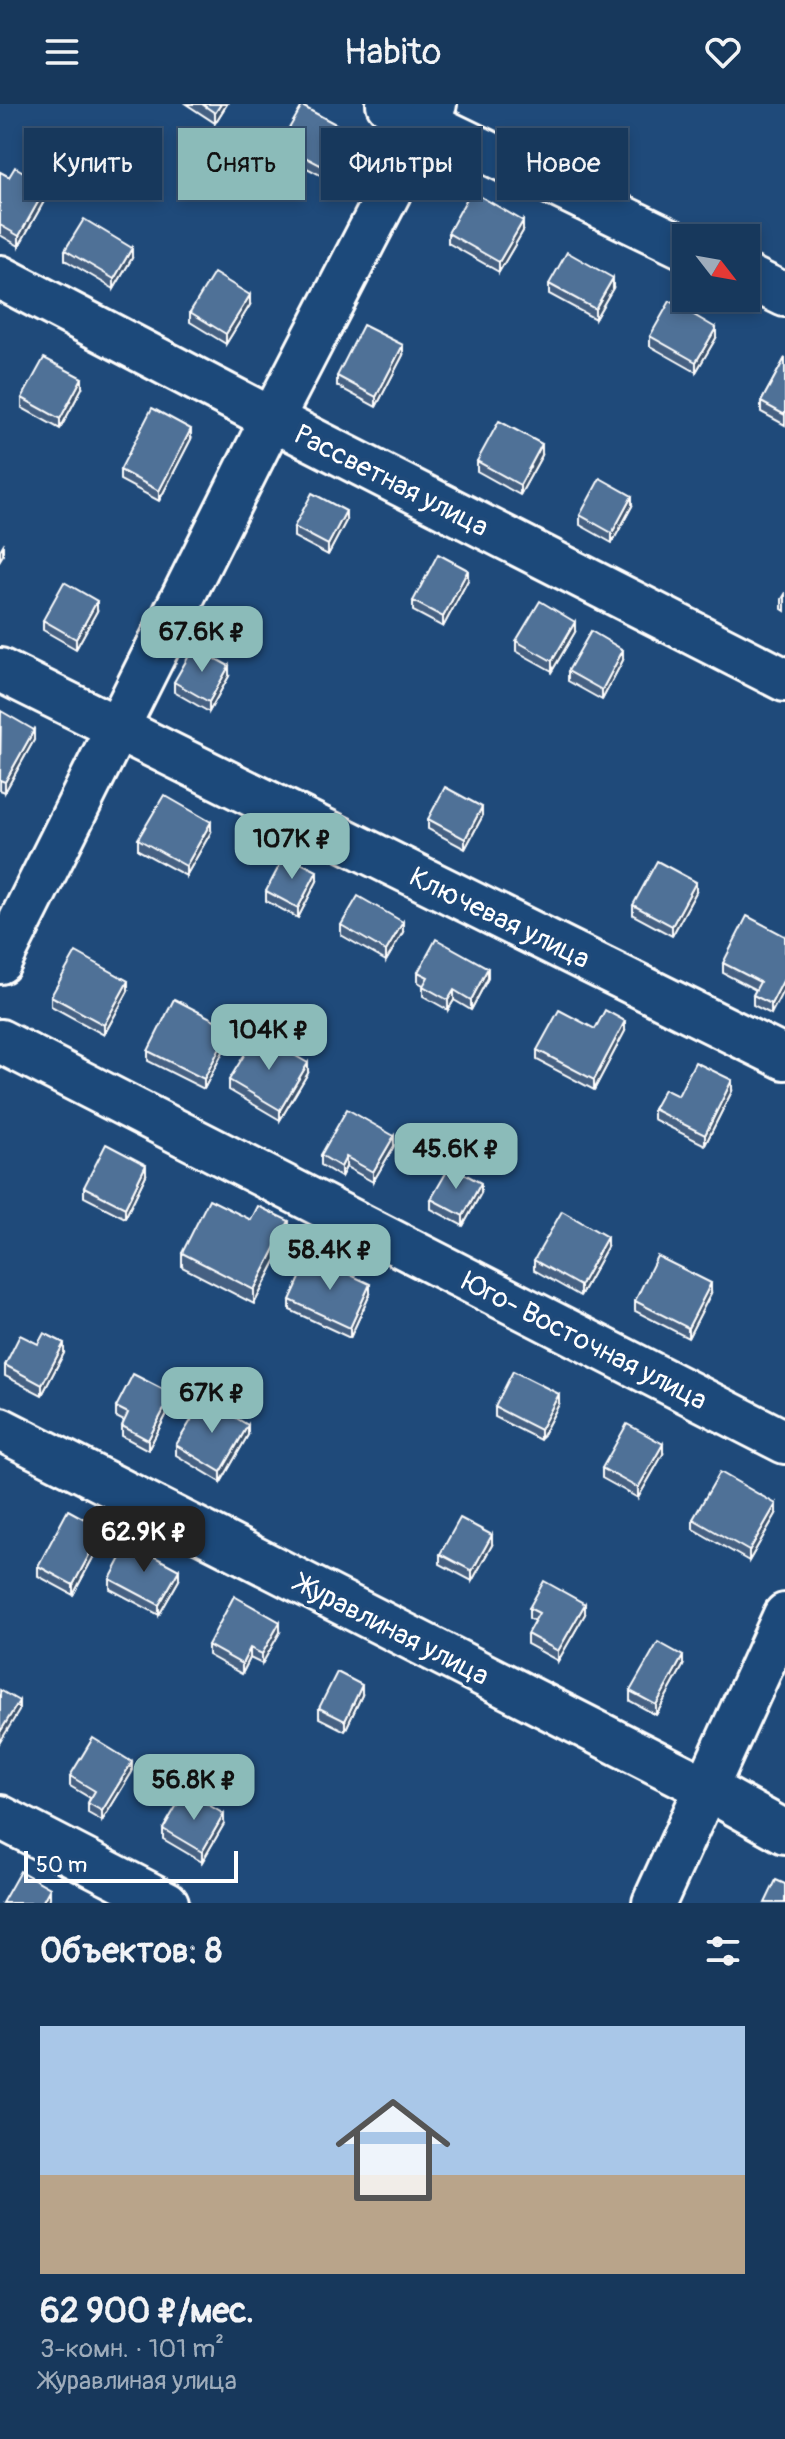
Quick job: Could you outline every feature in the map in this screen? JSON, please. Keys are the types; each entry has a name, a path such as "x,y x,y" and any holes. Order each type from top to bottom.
{"street":[{"path":"388,104 430,114 672,241"},
{"path":"0,962 272,419 430,114"},
{"name":"Рассветная улица","path":"0,277 785,680"},
{"path":"760,283 785,295"},
{"name":"Ключевая улица","path":"0,670 785,1058"},
{"name":"Юго- Восточная улица","path":"0,1041 785,1442"},
{"name":"Журавлиная улица","path":"0,1429 706,1788 785,1832"},
{"path":"654,1903 785,1615"},
{"path":"0,1817 167,1903"}],"building":[{"path":"202,104 221,104 215,113"},
{"path":"302,106 343,128 321,128 321,165 305,157 305,128 289,128"},
{"path":"15,167 24,172 24,200 39,200 19,236 0,225 0,172 9,177"},
{"path":"481,197 523,221 499,262 448,233 466,200 481,200"},
{"path":"84,219 132,248 114,279 65,250"},
{"path":"567,252 613,278 595,309 549,284"},
{"path":"214,273 250,295 226,334 190,312"},
{"path":"670,301 672,312 689,312 716,328 696,362 650,336"},
{"path":"363,325 403,345 376,397 337,376"},
{"path":"44,358 82,378 60,419 22,398"},
{"path":"785,358 785,415 761,402"},
{"path":"152,408 191,429 159,491 120,470"},
{"path":"499,421 542,444 520,485 477,461"},
{"path":"600,478 632,496 612,533 580,515"},
{"path":"312,493 346,511 328,545 294,527"},
{"path":"438,554 468,570 443,617 413,601"},
{"path":"64,582 97,601 76,639 43,620"},
{"path":"540,601 575,622 552,661 516,641"},
{"path":"591,631 623,650 602,690 568,671"},
{"path":"194,647 229,666 209,702 174,682"},
{"path":"1,711 34,730 5,782 0,780"},
{"path":"445,787 482,807 465,839 428,819"},
{"path":"164,795 211,822 186,866 138,839"},
{"path":"285,855 317,871 298,908 266,891"},
{"path":"657,861 696,882 672,926 633,905"},
{"path":"358,896 403,922 386,951 341,925"},
{"path":"747,916 785,936 785,977 771,1004 753,995 760,982 723,963"},
{"path":"436,939 488,968 471,1000 454,990 448,1000 423,986 428,977 418,972"},
{"path":"76,952 128,981 104,1025 51,996"},
{"path":"174,999 230,1028 204,1079 148,1051"},
{"path":"559,1010 595,1029 605,1010 625,1021 594,1080 537,1050"},
{"path":"257,1034 308,1063 280,1110 229,1080"},
{"path":"695,1062 732,1080 705,1135 653,1109 664,1089 678,1096"},
{"path":"347,1109 394,1136 373,1172 346,1157 341,1167 321,1155"},
{"path":"106,1144 146,1165 125,1208 84,1187"},
{"path":"450,1166 481,1183 463,1216 431,1199"},
{"path":"209,1199 251,1220 258,1206 289,1221 254,1290 182,1253"},
{"path":"562,1211 607,1237 580,1286 534,1260"},
{"path":"310,1256 370,1284 350,1328 290,1300"},
{"path":"657,1256 711,1283 688,1328 635,1301"},
{"path":"44,1333 64,1343 42,1385 5,1365 20,1335 38,1344"},
{"path":"513,1371 559,1394 540,1430 495,1407"},
{"path":"133,1374 172,1394 148,1440 122,1426 128,1413 116,1407"},
{"path":"204,1399 248,1425 221,1472 176,1445"},
{"path":"627,1424 663,1444 638,1488 602,1468"},
{"path":"720,1472 776,1504 749,1551 693,1519"},
{"path":"68,1510 103,1529 73,1585 38,1566"},
{"path":"460,1518 492,1535 472,1571 440,1554"},
{"path":"129,1543 179,1570 159,1605 110,1579"},
{"path":"544,1581 585,1604 558,1651 527,1634 539,1613 529,1608"},
{"path":"234,1596 280,1622 262,1654 250,1648 242,1664 208,1645"},
{"path":"658,1642 683,1656 656,1705 630,1691"},
{"path":"337,1672 362,1685 345,1721 319,1708"},
{"path":"0,1690 19,1701 0,1732"},
{"path":"93,1738 132,1762 102,1811 88,1803 95,1791 70,1776"},
{"path":"185,1791 224,1814 202,1852 163,1829"},
{"path":"20,1871 50,1888 42,1903 2,1903"},
{"path":"776,1880 785,1884 785,1903 765,1903"}]}
